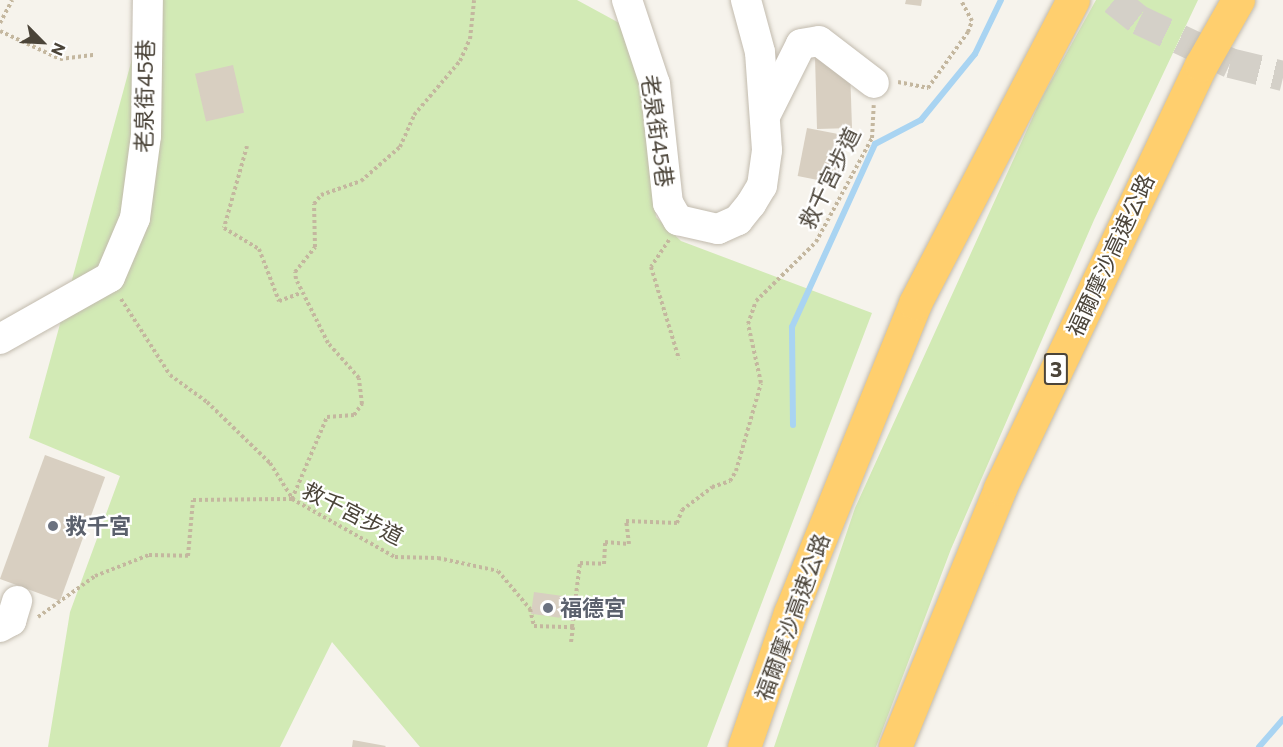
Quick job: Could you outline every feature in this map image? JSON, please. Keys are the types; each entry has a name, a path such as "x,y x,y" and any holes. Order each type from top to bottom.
{"highway":[{"path":"1025,88 1030,40 1050,0"},
{"name":"福爾摩沙高速公路","path":"744,747 790,613 915,303 1025,88 1073,0"},
{"name":"福爾摩沙高速公路","path":"895,747 1000,488 1201,65 1238,0"}],"street":[{"name":"老泉街45巷","path":"0,339 110,277 135,218 146,136 148,0"},
{"name":"老泉街45巷","path":"627,0 652,71 668,203 678,220"},
{"path":"678,220 718,229 738,220 762,186 765,116 760,52 746,0"},
{"path":"765,116 801,44 819,41 874,83"},
{"path":"0,627 24,612"}],"path":[{"path":"0,23 12,0"},
{"path":"119,297 170,375 246,440 292,499 327,417 354,415 363,389 301,293 295,272 315,247 314,204 321,195 362,181 400,147 414,115 460,61 470,39 474,0"},
{"path":"874,83 885,79 928,87 968,32 972,21 962,0"},
{"path":"0,31 60,59 95,55"},
{"name":"救千宮步道","path":"24,612 94,576 149,555 188,556 193,500 292,499 395,557 448,560 498,571 530,609 534,626 572,627 580,563 604,564 605,542 629,544 626,521 677,523 682,510 712,487 730,481 736,471 760,383 748,324 756,301 816,242 841,200 872,138 874,83"},
{"path":"247,146 224,228 259,249 279,301 301,293"},
{"path":"678,220 651,267 679,359"},
{"path":"571,642 572,627"}],"green space":[{"path":"148,0 577,0 634,31 656,217 681,241 872,313 707,747 420,747 332,642 280,747 48,747 70,612 120,476 29,438"},
{"path":"1096,0 1198,0 1094,220 951,549 876,747 774,747 855,508 1041,99"}],"building":[{"path":"906,0 922,0 921,6 905,4"},
{"path":"834,56 850,68 852,128 817,129 815,57"},
{"path":"233,65 244,113 206,122 195,74"},
{"path":"807,128 847,136 838,184 798,176"},
{"name":"救千宮","path":"45,455 105,477 60,601 0,579"},
{"path":"534,592 563,596 560,618 531,614"},
{"path":"353,740 386,746 352,747"}],"waterway":[{"path":"793,425 792,327 875,144 921,120 975,54 1001,0"},
{"path":"1259,747 1283,719"}],"tunnel":[{"path":"1114,0 1139,20 1230,63 1283,76"}],"place":[{"name":"救千宮","path":"53,526"},
{"name":"福德宮","path":"548,608"}]}
